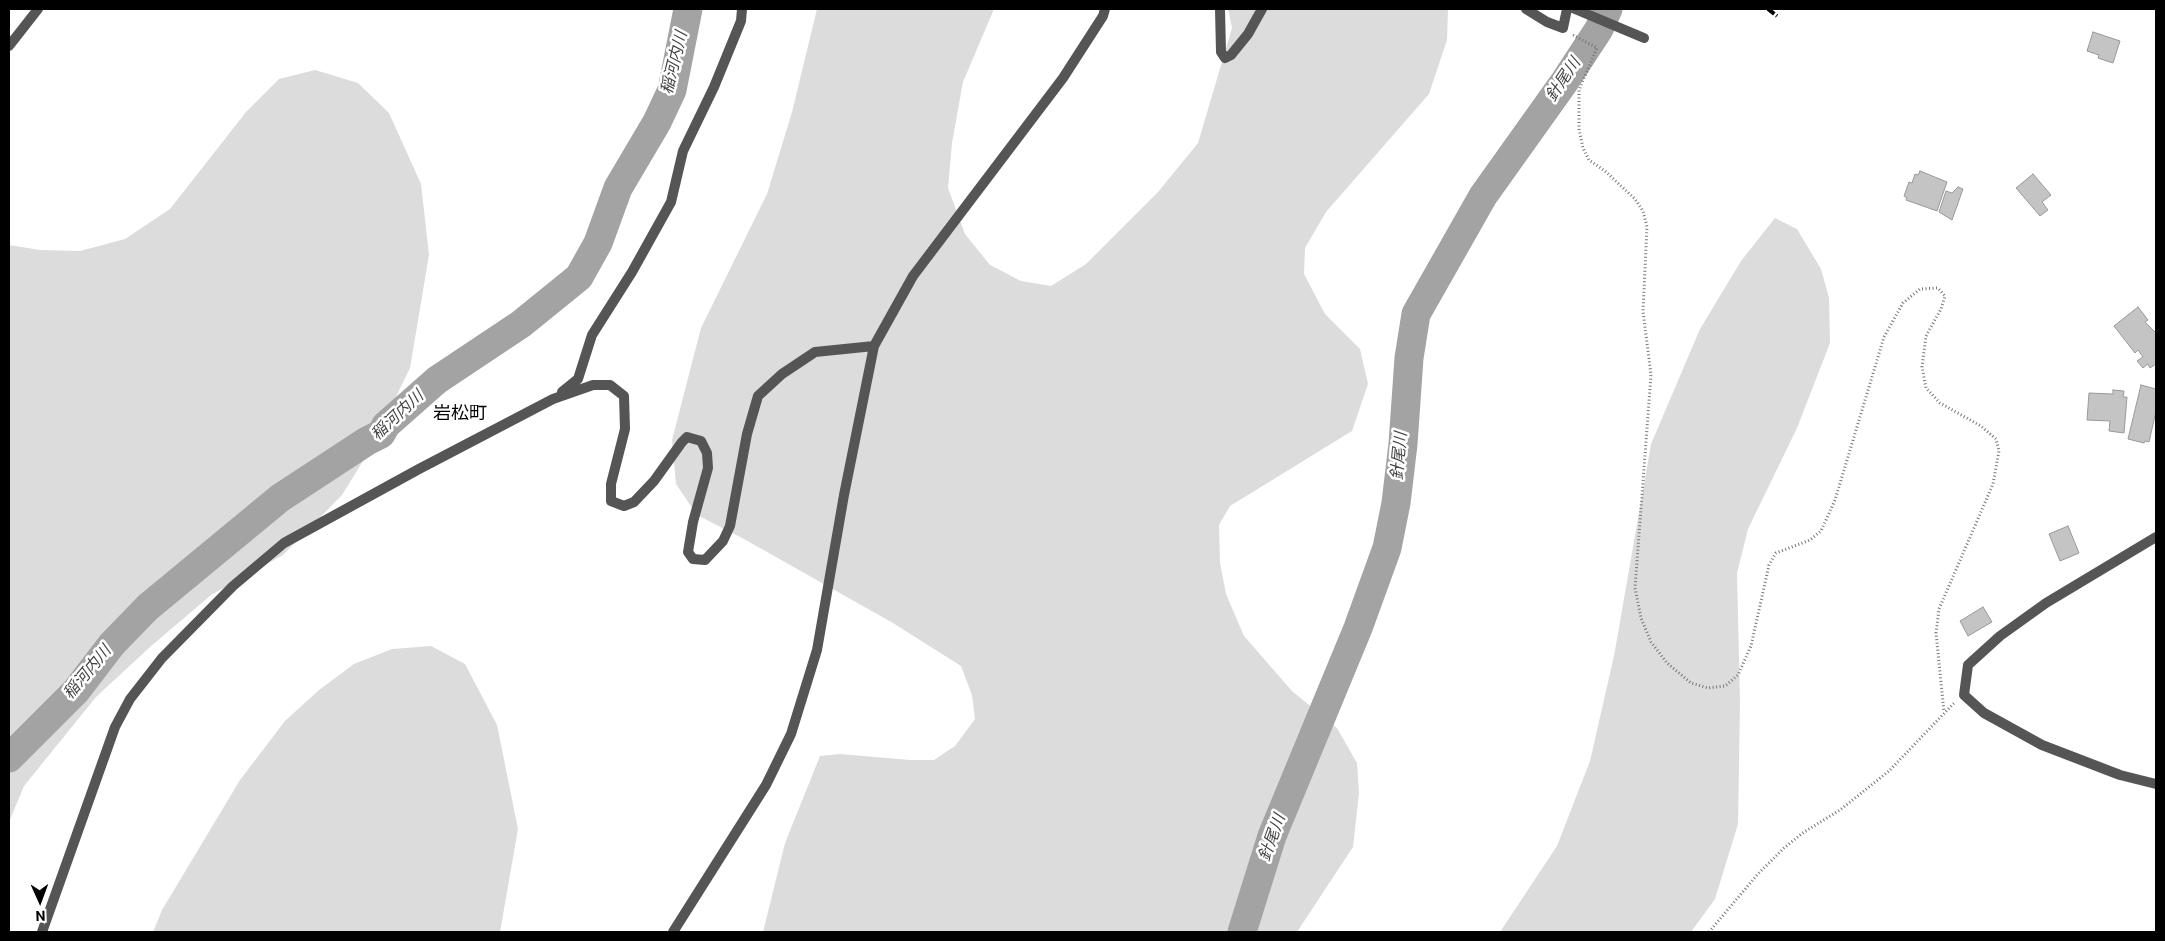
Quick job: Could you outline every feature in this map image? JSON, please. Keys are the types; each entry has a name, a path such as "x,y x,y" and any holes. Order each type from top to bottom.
{"street":[{"path":"9,46 38,9"},
{"path":"553,400 578,379 592,335 632,272 671,202 683,151 714,87 741,21 742,9"},
{"path":"674,932 766,785 791,734 817,650 844,495 874,346 913,276 1062,78 1103,16 1105,9"},
{"path":"1220,9 1221,52 1225,58 1231,55 1248,34 1262,9"},
{"path":"1526,9 1547,22 1563,28 1567,9"},
{"path":"1575,9 1644,38"},
{"path":"42,932 115,727 130,699 162,658 233,586 284,543 419,469 553,400 592,385 610,386 624,396 625,429 611,484 611,501 624,506 634,502 654,481 682,442 688,437 701,441 707,453 708,468 693,522 688,552 693,559 705,560 723,541 730,526 747,434 758,396 782,374 815,352 874,346"},
{"path":"2156,537 2046,603 2000,636 1968,665 1964,694 1984,713 2042,745 2120,775 2156,784"}],"path":[{"path":"1572,34 1597,48 1579,90 1579,129 1582,148 1589,160 1605,171 1635,199 1643,211 1647,227 1643,312 1648,338 1651,375 1635,588 1641,618 1650,642 1668,663 1691,684 1708,688 1725,686 1738,675 1752,646 1769,565 1776,553 1810,540 1821,531 1835,500 1884,337 1902,304 1920,289 1938,288 1945,296 1941,309 1926,336 1922,367 1926,388 1940,404 1981,426 1996,439 1998,451 1993,484 1939,609 1936,633 1944,712 1889,771 1840,810 1804,832 1784,848 1757,875 1709,932"}],"shaded area":[{"path":"817,9 994,9 963,82 952,143 948,188 965,234 990,265 1021,281 1051,286 1086,264 1158,192 1198,143 1232,28 1228,9 1448,9 1447,40 1429,94 1326,212 1305,248 1304,274 1325,314 1360,349 1368,384 1352,431 1230,506 1219,525 1220,563 1226,594 1244,636 1292,691 1337,728 1357,763 1359,793 1353,847 1297,932 763,932 785,843 820,756 840,754 910,760 934,760 955,746 975,719 972,695 961,666 893,623 744,539 697,515 676,484 672,440 701,328 767,194 792,112"},
{"path":"315,70 358,83 389,113 421,184 429,255 410,368 371,448 342,495 283,555 211,595 150,647 96,697 24,786 9,822 9,245 40,250 80,251 125,239 170,209 246,112 279,79"},
{"path":"1775,218 1797,229 1821,269 1829,298 1830,343 1797,428 1748,529 1737,573 1740,702 1738,824 1715,899 1691,932 1500,932 1557,846 1590,761 1614,656 1651,444 1700,329 1741,261"},
{"path":"431,646 465,664 497,725 518,829 500,932 153,932 162,910 240,780 285,721 319,690 354,664 392,649"}],"building":[{"path":"2093,32 2120,41 2113,63 2098,58 2099,55 2087,51"},
{"path":"1920,171 1947,182 1937,211 1906,200 1907,198 1904,196 1909,182 1912,183 1915,174 1918,175"},
{"path":"2033,174 2051,195 2042,202 2048,210 2040,216 2016,188"},
{"path":"1958,187 1963,189 1952,220 1939,212 1946,191 1952,193"},
{"path":"2138,307 2148,320 2145,322 2156,333 2156,364 2150,368 2148,364 2143,368 2137,361 2143,357 2138,350 2135,353 2114,326"},
{"path":"2141,385 2156,389 2156,411 2149,442 2145,441 2144,443 2128,439"},
{"path":"2113,390 2124,391 2123,397 2127,397 2124,433 2109,431 2110,421 2087,420 2089,393 2113,394"},
{"path":"2068,526 2079,553 2060,561 2049,534"},
{"path":"1983,607 1992,622 1968,636 1960,621"}],"waterway":[{"name":"稲河内川","path":"9,758 76,691 112,644 148,607 280,498 367,441 381,434 386,425 437,380 521,324 579,277 598,243 618,188 657,122 672,90 688,9"},
{"name":"針尾川","path":"1242,932 1272,836 1358,628 1387,548 1396,503 1403,444 1409,358 1416,314 1483,196 1565,81 1599,29 1608,9"}],"railway":[{"path":"1768,9 1777,16"}],"district":[{"name":"岩松町","path":"460,414"}]}
